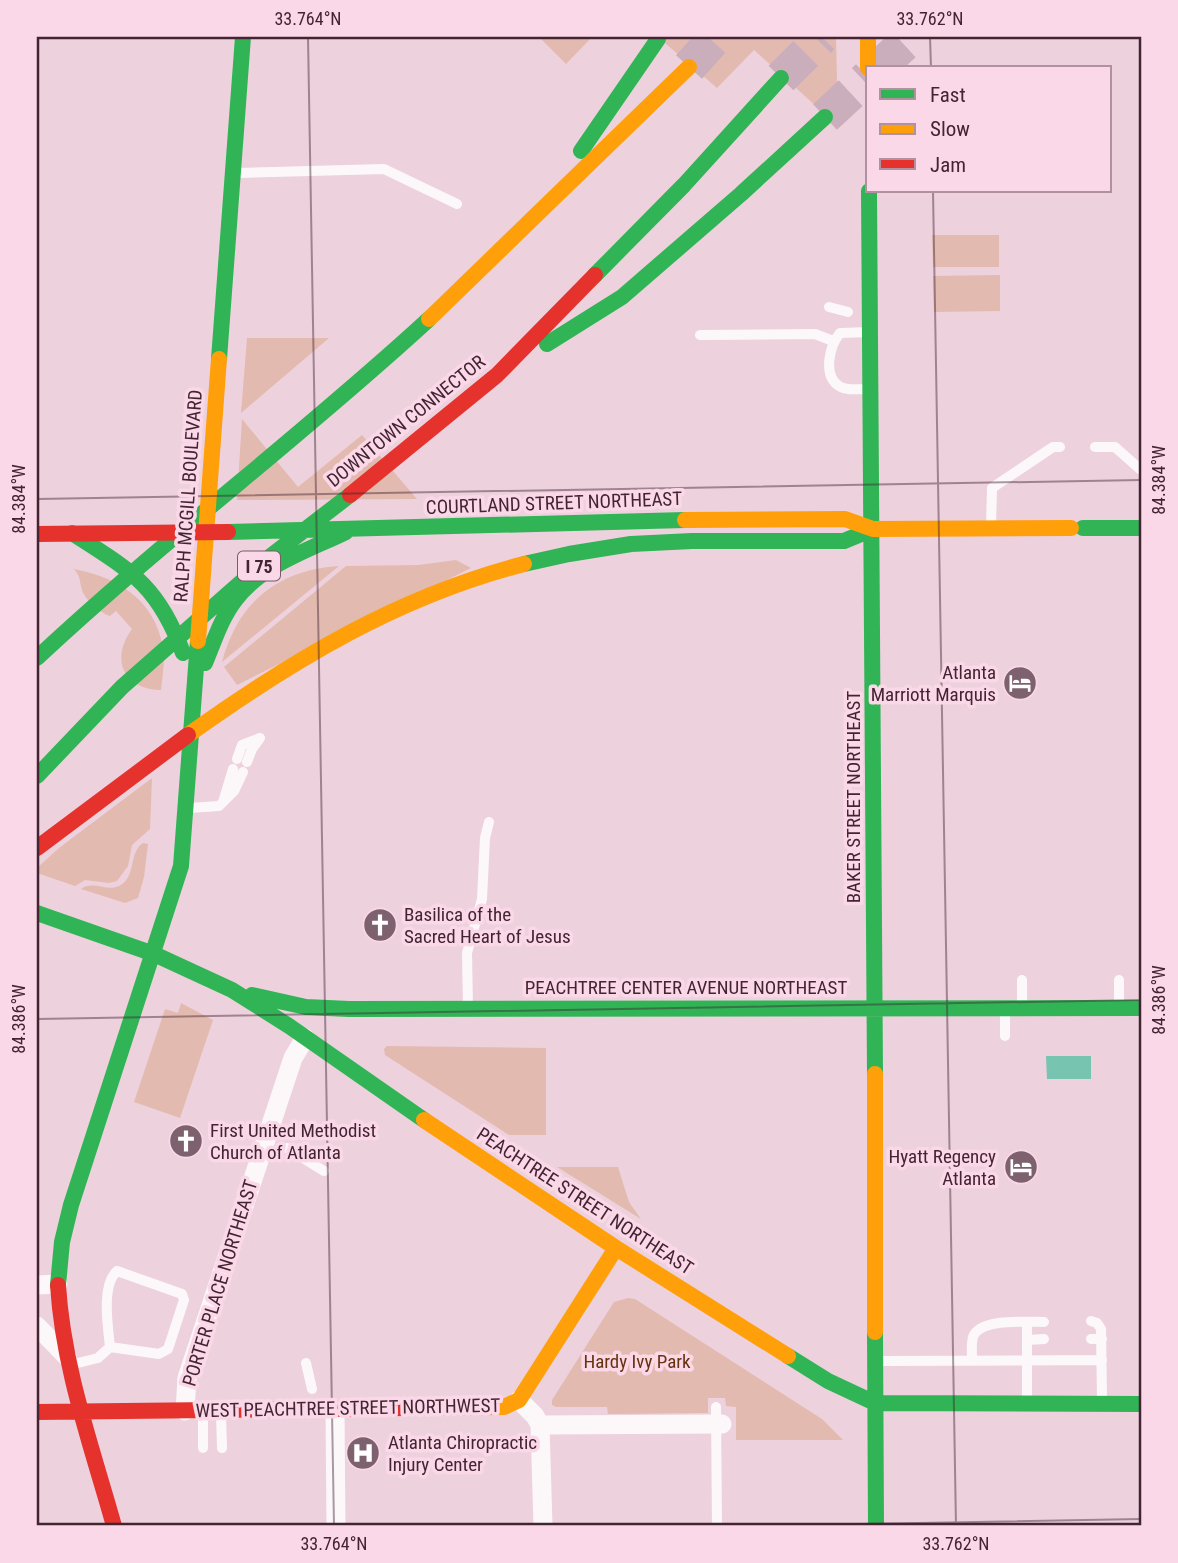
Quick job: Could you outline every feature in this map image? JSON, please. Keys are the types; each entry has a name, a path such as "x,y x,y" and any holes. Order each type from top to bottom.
{"main road":[{"name":"RALPH MCGILL BOULEVARD","path":"114,1526 68,1361 60,1320 58,1284 62,1242 71,1205 181,866 243,37"},
{"path":"868,37 868,66"},
{"path":"536,218 658,39"},
{"path":"37,658 85,612 366,376 536,218 689,67"},
{"name":"DOWNTOWN CONNECTOR","path":"37,776 122,687 210,608 497,375 684,185 781,78"},
{"path":"497,375 622,297 825,117"},
{"name":"BAKER STREET NORTHEAST","path":"869,192 873,529 876,1526"},
{"name":"COURTLAND STREET NORTHEAST","path":"37,534 349,530 771,518 845,519 873,529 1141,528"},
{"path":"37,848 129,776 291,667 352,631 475,578 550,558 630,544 844,541 873,529"},
{"path":"195,689 219,629 235,600 246,587 277,567 349,530"},
{"path":"72,533 138,577 162,603 171,620 195,689"},
{"name":"PEACHTREE STREET NORTHEAST","path":"37,913 154,954 232,990 616,1248 828,1381 875,1403 1141,1404"},
{"name":"PEACHTREE CENTER AVENUE NORTHEAST","path":"232,990 306,1007 1141,1008"},
{"name":"WEST PEACHTREE STREET NORTHWEST","path":"37,1412 505,1407 519,1400 616,1248"}],"street":[{"name":"PORTER PLACE NORTHEAST","path":"194,1411 187,1378 293,1058 304,1038"},
{"path":"37,1285 58,1284"},
{"path":"37,1326 68,1361"},
{"path":"519,1400 536,1416 540,1425 543,1526"},
{"path":"335,1410 336,1526"},
{"path":"540,1425 718,1419"}],"lane":[{"path":"233,173 384,169 457,204"},
{"path":"829,307 848,312"},
{"path":"870,332 840,333 833,341 829,354 835,383 841,388 871,389"},
{"path":"700,335 816,334 833,341"},
{"path":"991,529 992,488 1053,447 1060,447"},
{"path":"1095,447 1115,447 1141,470"},
{"path":"186,808 215,808 234,791 240,765"},
{"path":"468,1008 467,953 482,899 485,838 489,822"},
{"path":"1022,980 1022,1008"},
{"path":"1119,980 1119,1008"},
{"path":"1005,1008 1005,1037"},
{"path":"287,1148 324,1171"},
{"path":"117,1271 182,1294 184,1300 168,1349 164,1353 110,1347 106,1306 111,1278 117,1271"},
{"path":"1091,1321 1101,1329 1102,1404"},
{"path":"1027,1322 1027,1404"},
{"path":"972,1360 974,1335 979,1329 990,1324 1044,1322"},
{"path":"1027,1339 1044,1339"},
{"path":"1091,1339 1102,1339"},
{"path":"68,1361 98,1358 110,1347"},
{"path":"875,1361 1102,1360"},
{"path":"306,1363 312,1390"},
{"path":"194,1411 203,1448"},
{"path":"221,1411 222,1448"},
{"path":"717,1526 718,1419"}],"green space":[{"path":"539,37 592,37 566,64"},
{"path":"658,37 836,37 838,126 754,50 717,88"},
{"path":"932,235 999,235 999,267 933,267"},
{"path":"1000,275 1000,311 934,312 933,276"},
{"path":"247,338 329,338 241,413"},
{"path":"242,419 298,487 362,435 417,499 237,500"},
{"path":"456,560 471,568 237,685 224,667 346,566 419,565"},
{"path":"339,566 222,662 238,622 264,593 297,574"},
{"path":"74,569 108,579 123,587 146,608 161,638 164,657 161,690 137,684 129,678 121,661 125,640 132,629 116,611 110,616 90,602"},
{"path":"152,778 150,829 132,845 128,866 117,881 109,883 85,880 75,886 37,873 37,868 59,848"},
{"path":"143,843 148,844 138,898 125,903 81,889 91,886 109,888 125,882 135,853"},
{"path":"181,1003 213,1020 180,1118 134,1102 165,1009 178,1013"},
{"path":"387,1046 546,1048 546,1135 509,1135 385,1055 384,1049"},
{"path":"557,1167 618,1167 629,1202 641,1219"},
{"name":"Hardy Ivy Park","path":"635,1299 822,1419 843,1440 736,1440 736,1407 726,1406 725,1398 708,1398 708,1413 608,1414 607,1407 552,1405 552,1400 614,1302"}],"shaded area":[{"path":"1046,1056 1091,1056 1091,1079 1047,1079"}],"tunnel":[{"path":"689,67 716,37"},
{"path":"781,78 822,37"},
{"path":"880,66 912,37"},
{"path":"825,117 866,79"}],"traffic: fast":[{"path":"219,359 243,37"},
{"path":"581,151 658,39"},
{"path":"595,275 684,185 781,78"},
{"path":"547,344 622,297 825,117"},
{"path":"869,192 875,1074"},
{"path":"37,658 429,319"},
{"path":"37,776 122,687 272,555 350,495"},
{"path":"228,532 685,520"},
{"path":"1083,528 1141,528"},
{"path":"524,564 631,544 692,541 844,541 873,529"},
{"path":"205,663 226,614 247,587 287,559 346,532"},
{"path":"72,533 111,558 140,582 163,611 183,653"},
{"path":"58,1285 62,1242 71,1205 181,866 198,641"},
{"path":"37,913 154,954 232,990 289,1026 424,1120"},
{"path":"252,995 306,1007 349,1009 1141,1008"},
{"path":"875,1332 876,1526"},
{"path":"788,1356 828,1381 875,1403 1141,1404"}],"traffic: slow":[{"path":"868,37 868,66"},
{"path":"429,319 689,67"},
{"path":"198,641 219,359"},
{"path":"685,520 845,519 873,529 1071,528"},
{"path":"188,735 267,681 348,634 433,594 524,564"},
{"path":"875,1074 875,1332"},
{"path":"424,1120 616,1248 788,1356"},
{"path":"404,1408 504,1407 519,1400 616,1248"}],"traffic: jam":[{"path":"350,495 497,375 595,275"},
{"path":"37,534 228,532"},
{"path":"37,848 188,735"},
{"path":"58,1285 72,1377 114,1526"},
{"path":"37,1412 404,1408"}],"place":[{"name":"Atlanta Marriott Marquis","path":"1020,683"},
{"name":"Basilica of the Sacred Heart of Jesus","path":"380,925"},
{"name":"First United Methodist Church of Atlanta","path":"186,1141"},
{"name":"Hyatt Regency Atlanta","path":"1021,1167"},
{"name":"Atlanta Chiropractic Injury Center","path":"363,1453"}]}
